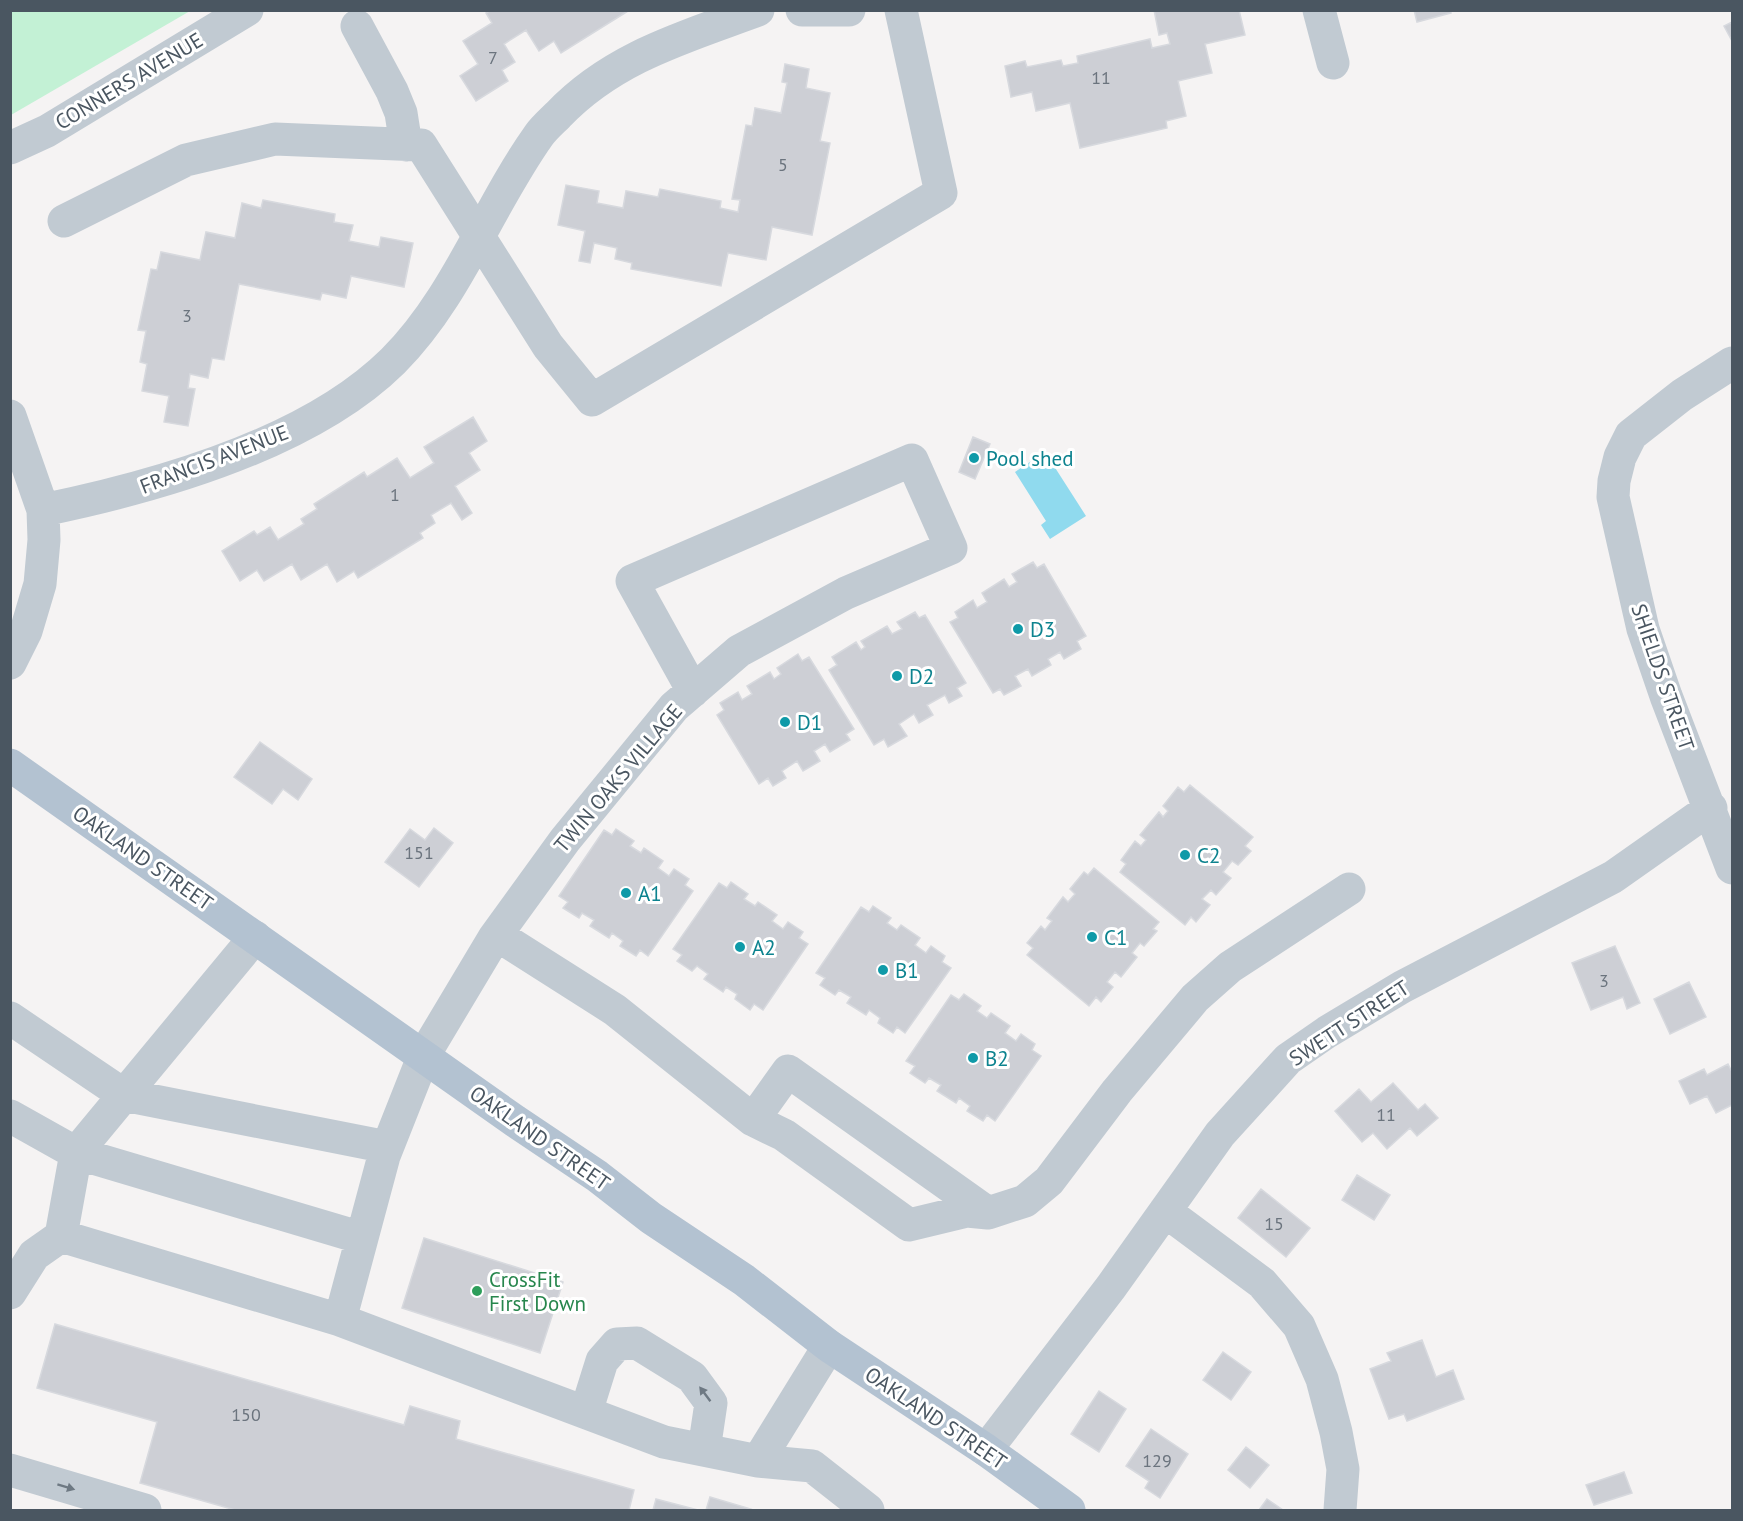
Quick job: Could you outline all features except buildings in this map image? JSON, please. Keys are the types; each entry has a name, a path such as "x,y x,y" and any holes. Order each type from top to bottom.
{"main road":[{"name":"OAKLAND STREET","path":"10,765 515,1121 597,1176 660,1224 744,1280 829,1346 986,1450 1069,1510"}],"street":[{"name":"CONNERS AVENUE","path":"10,148 47,131 247,10"},
{"path":"479,235 540,133 594,82 635,57 758,10"},
{"path":"802,10 849,10"},
{"path":"64,221 186,160 275,139 421,146 548,346 592,400 941,193 901,10"},
{"path":"1319,10 1333,63"},
{"path":"357,26 397,102 406,145"},
{"name":"FRANCIS AVENUE","path":"43,510 133,489 202,467 249,450 322,414 368,382 400,354 427,322 460,271 479,235"},
{"name":"SHIELDS STREET","path":"1732,363 1682,395 1631,435 1620,457 1613,497 1643,629 1666,696 1732,867"},
{"path":"10,416 43,510 44,540 40,584 26,631 10,663"},
{"name":"TWIN OAKS VILLAGE","path":"340,1320 387,1147 424,1055 497,934 565,840 674,707 693,691 739,651 846,593 951,548 912,460 632,581 693,691"},
{"name":"SWETT STREET","path":"986,1450 1111,1287 1220,1134 1288,1059 1327,1032 1402,987 1613,877 1711,808"},
{"path":"497,934 615,1010 753,1120 784,1135 909,1225 967,1211 988,1213 1025,1201 1049,1181 1117,1090 1195,998 1230,967 1349,889"},
{"path":"10,1293 34,1255 61,1236 76,1153 255,937"},
{"path":"10,1018 124,1095 387,1147"},
{"path":"753,1120 788,1071 988,1213"},
{"path":"10,1116 76,1153 362,1238"},
{"path":"1165,1211 1262,1283 1299,1326 1322,1379 1335,1432 1343,1469 1340,1510"},
{"path":"61,1236 340,1320 664,1442 758,1461 812,1466 868,1510"},
{"path":"586,1412 602,1361 617,1344 637,1343 692,1377 711,1403 704,1450"},
{"path":"758,1461 829,1346"},
{"path":"10,1470 145,1510"}],"green space":[{"path":"11,10 190,10 190,11 11,115"}],"water":[{"path":"1045,452 1086,516 1050,539 1041,525 1046,521 1015,472"}],"place":[{"name":"Pool shed","path":"974,458"},
{"name":"D3","path":"1018,629"},
{"name":"D2","path":"897,676"},
{"name":"D1","path":"785,722"},
{"name":"C2","path":"1185,855"},
{"name":"A1","path":"626,893"},
{"name":"C1","path":"1092,937"},
{"name":"A2","path":"740,947"},
{"name":"B1","path":"883,970"},
{"name":"B2","path":"973,1058"},
{"name":"CrossFit First Down","path":"477,1291"}]}
